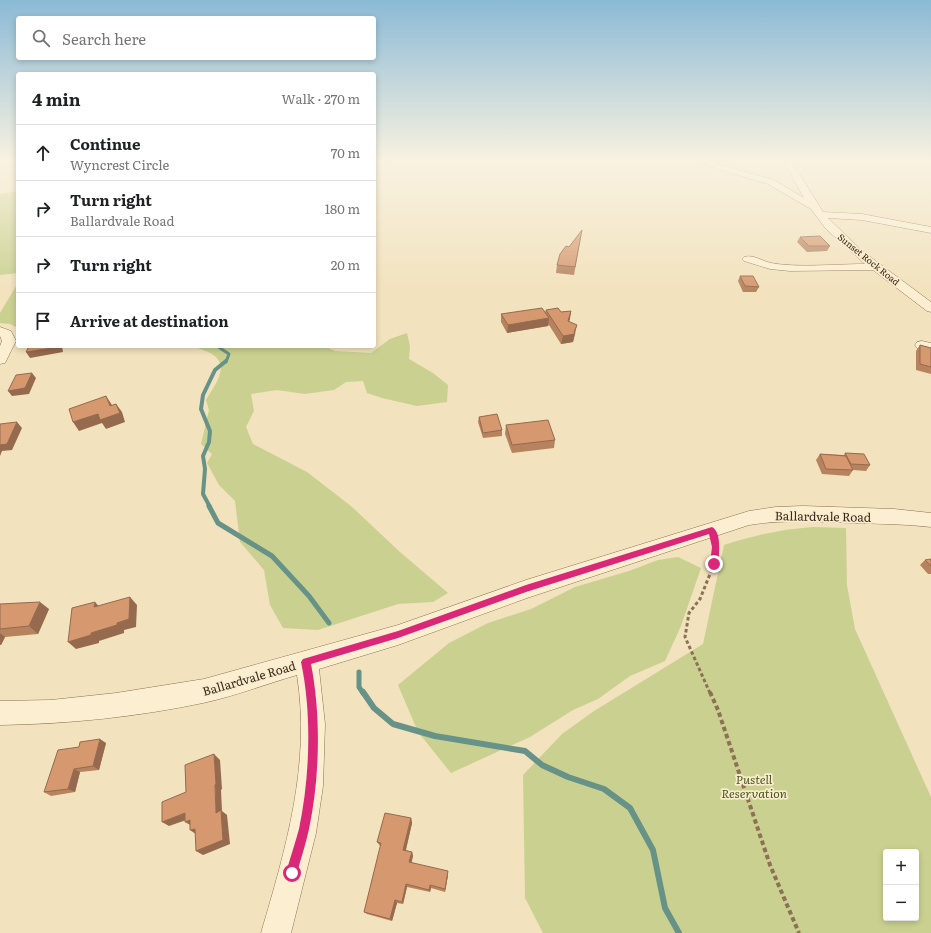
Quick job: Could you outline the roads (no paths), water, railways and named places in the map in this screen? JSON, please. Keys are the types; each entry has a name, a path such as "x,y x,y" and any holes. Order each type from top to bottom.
{"street":[{"path":"808,206 817,211 862,217 931,230"},
{"name":"Sunset Rock Road","path":"814,206 817,211 842,238 931,308"},
{"path":"900,225 931,240"},
{"path":"748,259 770,266 790,268 877,267"},
{"path":"0,332 6,334 9,340 0,360"},
{"name":"Ballardvale Road","path":"0,713 51,712 116,705 204,691 398,635 526,589 749,518 778,514 823,514 931,520"},
{"path":"276,933 304,829 310,795 312,715 310,681 306,662"}],"waterway":[{"path":"220,348 229,354 226,362"},
{"path":"210,507 203,494 205,469 203,456 209,442 210,431 201,409 203,395 215,370 226,361"},
{"path":"209,506 218,523 272,556 309,596 329,623"},
{"path":"359,672 359,687 363,693"},
{"path":"363,692 374,708 393,724 435,736 525,751 542,765 568,777 604,789 630,808 653,850 665,908 679,933"}],"park label":[{"name":"Pustell Reservation","path":"754,786"}]}
